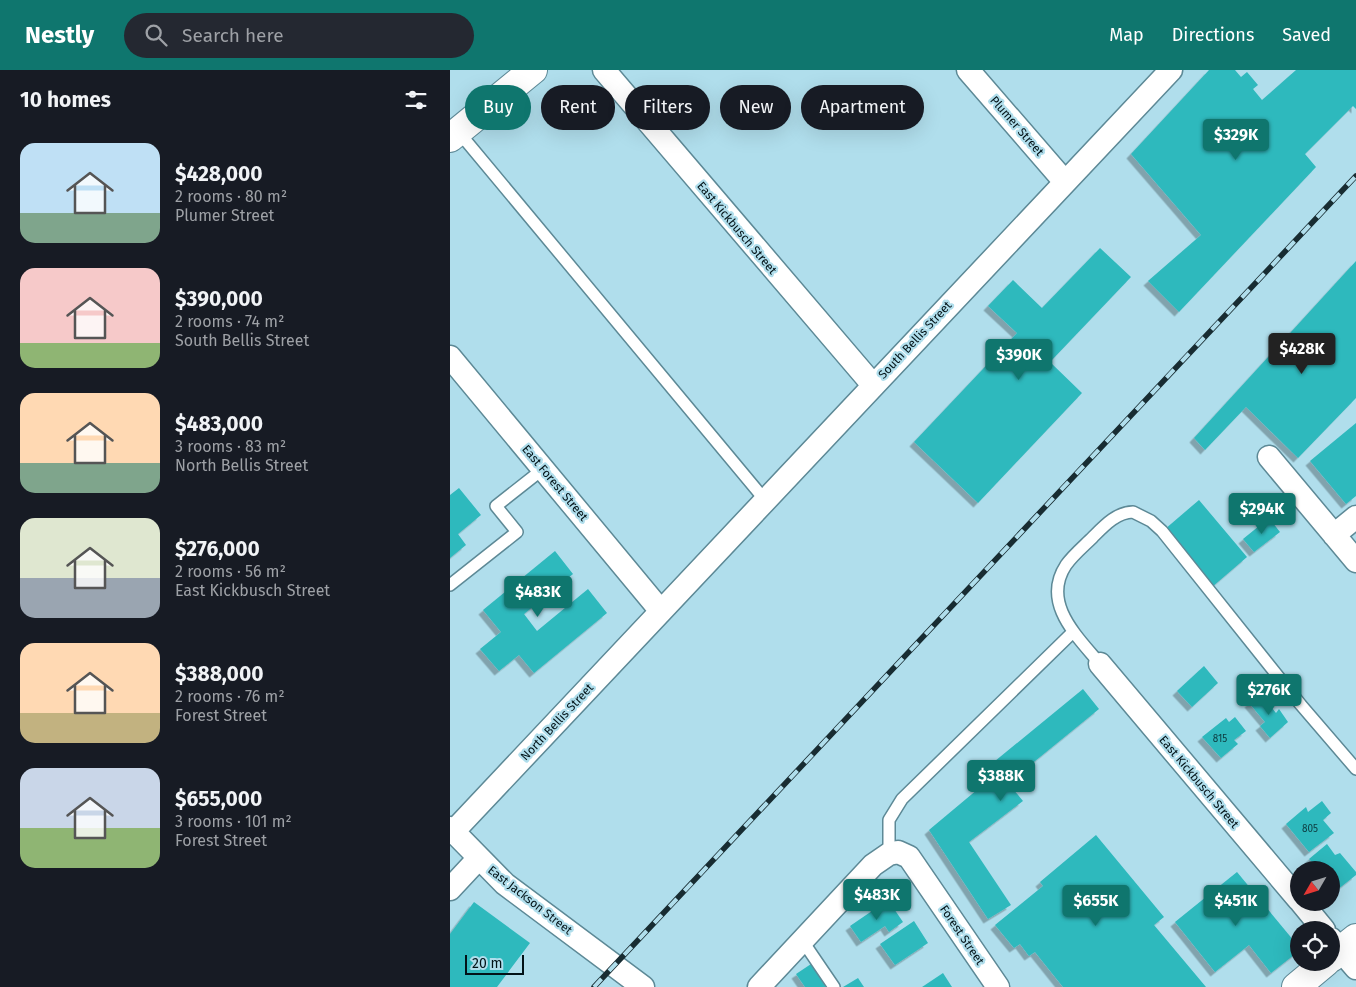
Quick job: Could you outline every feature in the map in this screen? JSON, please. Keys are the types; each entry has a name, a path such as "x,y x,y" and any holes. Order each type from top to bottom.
{"street":[{"path":"453,131 533,70"},
{"name":"East Kickbusch Street","path":"604,70 872,385"},
{"name":"Plumer Street","path":"968,70 1065,182"},
{"name":"South Bellis Street","path":"660,610 1171,70"},
{"name":"East Forest Street","path":"450,356 660,610"},
{"path":"1269,458 1356,561"},
{"path":"1334,535 1356,517"},
{"name":"North Bellis Street","path":"452,830 576,703 660,610"},
{"name":"East Kickbusch Street","path":"1100,664 1290,889"},
{"name":"East Jackson Street","path":"452,830 505,884 616,966 638,986"},
{"name":"Forest Street","path":"889,854 898,852 909,858 998,987"},
{"path":"759,987 866,872 889,854"},
{"path":"450,889 478,858"},
{"name":"East Kickbusch Street","path":"1308,911 1316,921"},
{"path":"1296,987 1314,971"}],"lane":[{"path":"453,131 765,500"},
{"path":"450,585 517,532 496,506 543,469"},
{"path":"1100,664 1073,632 1060,612 1057,598 1060,577 1067,563 1118,515 1134,512 1143,516 1162,531 1301,705 1356,769"},
{"path":"889,854 889,820 902,800 1073,632"},
{"path":"802,940 834,987"}],"building":[{"path":"1209,70 1235,70 1241,77 1247,72 1258,85 1253,89 1262,100 1296,70 1356,70 1356,109 1353,106 1305,154 1316,167 1179,312 1148,281 1201,235 1131,154"},
{"path":"1100,248 1131,277 1050,362 1082,393 978,503 914,442 1017,333 988,306 1013,280 1042,308"},
{"path":"1356,261 1356,398 1298,458 1246,407 1205,450 1194,438"},
{"path":"1356,423 1356,496 1346,504 1310,461"},
{"path":"459,488 481,515 458,534 466,545 450,558 450,495"},
{"path":"1199,500 1247,557 1212,587 1164,530"},
{"path":"1269,518 1280,532 1254,552 1243,539"},
{"path":"555,551 573,574 524,614 537,631 588,589 607,613 534,673 519,655 499,671 480,649 501,632 483,610"},
{"path":"1204,666 1218,683 1192,707 1177,691"},
{"path":"1083,689 1099,709 1008,783 1023,801 969,842 1011,905 988,919 929,830 996,774 989,766"},
{"path":"1261,694 1276,713 1279,709 1288,722 1270,738 1260,726 1265,722 1249,703"},
{"path":"1235,717 1246,731 1234,740 1238,744 1221,758 1202,737 1226,718 1229,722"},
{"path":"1322,801 1331,813 1323,820 1334,833 1309,852 1286,824 1306,807 1308,812"},
{"path":"1096,835 1164,917 1154,925 1206,987 1063,987 1035,952 1029,956 1020,944 1014,948 995,925 1043,886 1040,882"},
{"path":"1327,844 1335,855 1340,853 1356,872 1356,875 1340,888 1340,861 1311,861 1309,859"},
{"path":"1237,872 1290,936 1290,958 1271,973 1249,945 1215,972 1175,922"},
{"path":"888,900 903,922 889,932 885,926 861,942 850,926"},
{"path":"474,902 530,943 497,987 450,987 450,934"},
{"path":"914,921 928,943 895,965 880,944"},
{"path":"811,964 826,987 805,987 796,974"},
{"path":"943,973 952,987 922,987"},
{"path":"858,978 864,987 843,987"}],"railway":[{"path":"594,987 1356,176"}]}
